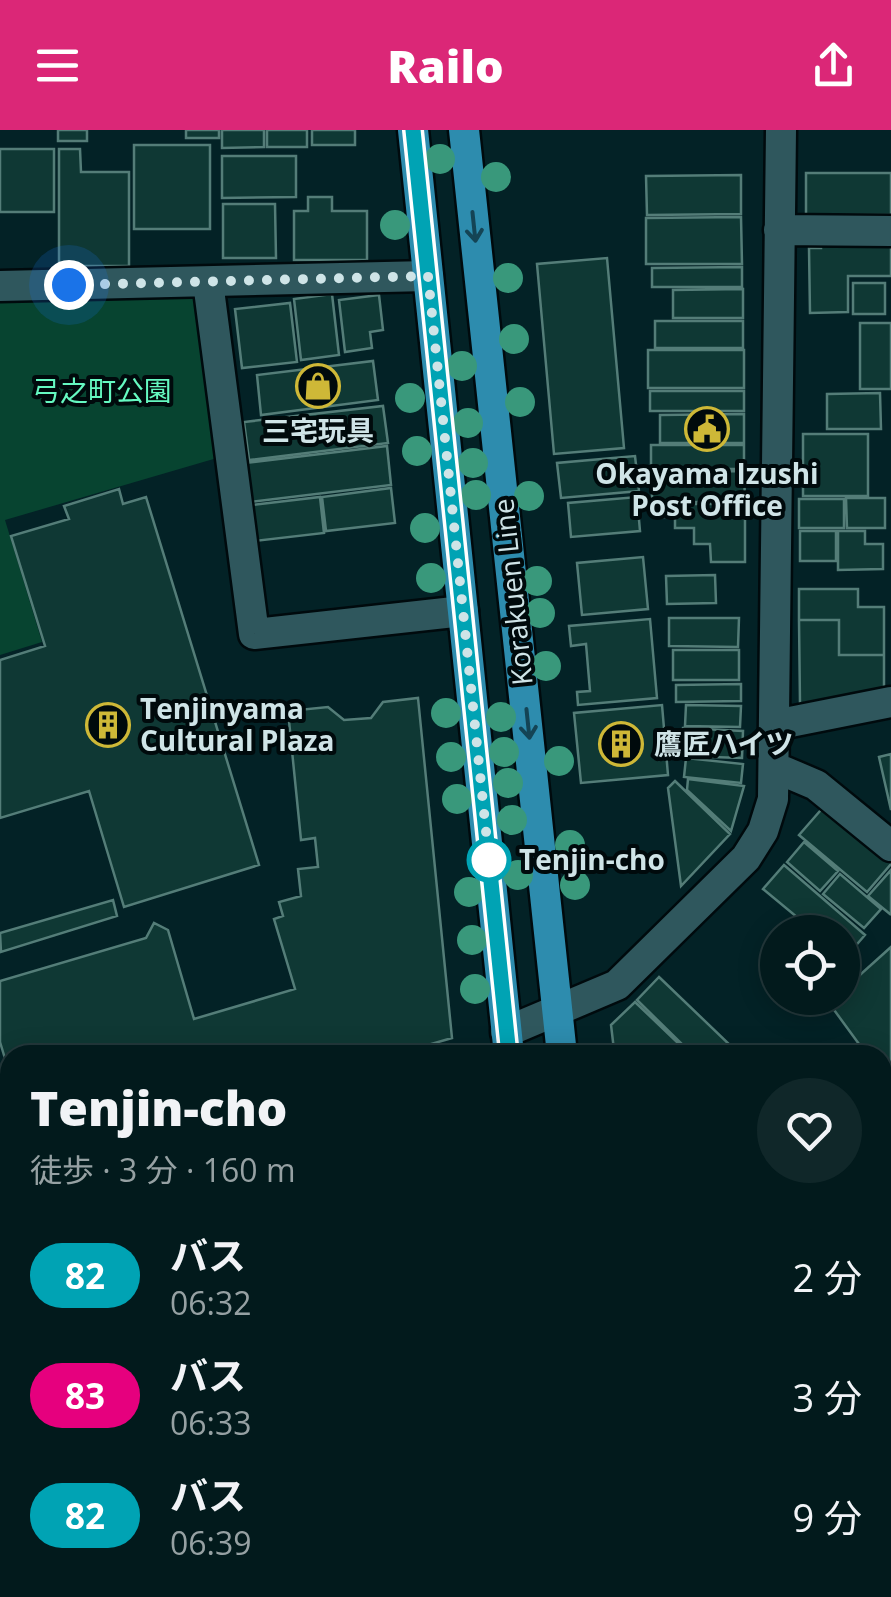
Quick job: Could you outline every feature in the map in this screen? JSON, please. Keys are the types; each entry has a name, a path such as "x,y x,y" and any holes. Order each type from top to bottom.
{"main road":[{"name":"Korakuen Line","path":"413,130 508,1043"},
{"name":"Korakuen Line","path":"464,130 561,1045"}],"street":[{"path":"508,1043 558,1012 618,985 746,858 774,799 782,130"},
{"path":"779,230 891,231"},
{"path":"0,286 428,276"},
{"path":"208,282 254,634 463,611"},
{"path":"775,725 891,702"},
{"path":"776,768 816,785 891,846"}],"green space":[{"name":"弓之町公園","path":"188,293 205,312 217,458 5,520 42,642 0,655 0,296"}],"building":[{"path":"58,130 87,130 87,141 58,141"},
{"path":"186,130 219,130 219,138 186,138"},
{"path":"222,130 264,130 264,147 222,148"},
{"path":"267,130 307,130 307,147 267,147"},
{"path":"312,130 355,130 355,145 312,145"},
{"path":"134,145 210,145 210,229 134,229"},
{"path":"0,149 54,149 54,212 0,212"},
{"path":"59,149 80,149 81,172 129,172 129,266 59,266"},
{"path":"222,156 296,156 296,197 222,198"},
{"path":"806,173 891,173 891,215 806,215"},
{"path":"741,175 741,214 647,215 646,176"},
{"path":"308,197 332,197 332,211 367,211 367,260 294,260 294,211 308,211"},
{"path":"223,204 275,204 276,258 223,258"},
{"path":"741,217 742,264 646,264 646,218"},
{"path":"821,240 891,240 891,276 848,276 848,312 810,313 809,248 821,248"},
{"path":"607,258 624,448 554,454 537,264"},
{"path":"742,267 742,287 652,287 652,268"},
{"path":"853,283 885,283 885,314 853,314"},
{"path":"743,289 743,318 673,318 673,290"},
{"path":"332,294 339,355 301,360 294,299"},
{"path":"379,295 383,330 370,332 372,348 345,352 339,300"},
{"path":"290,303 297,362 242,368 235,309"},
{"path":"655,321 743,321 743,348 655,348"},
{"path":"860,323 891,323 891,389 860,389"},
{"path":"648,350 744,350 744,388 648,388"},
{"path":"373,361 378,400 261,415 257,375"},
{"path":"650,391 744,391 744,411 650,411"},
{"path":"880,393 881,429 827,429 827,394"},
{"path":"383,406 388,443 249,460 244,422"},
{"path":"744,414 744,443 660,443 660,415"},
{"path":"803,434 868,434 868,496 803,496"},
{"path":"651,445 744,445 744,469 651,469"},
{"path":"387,446 391,485 250,502 245,463"},
{"path":"635,456 639,491 561,498 557,463"},
{"path":"744,471 745,501 652,503 652,472"},
{"path":"391,488 395,523 326,531 322,497"},
{"name":"Tenjinyama Cultural Plaza","path":"119,489 123,504 146,497 259,865 124,907 89,791 0,818 0,660 45,646 11,536 69,519 64,506"},
{"path":"320,497 324,533 255,541 251,505"},
{"path":"637,497 640,531 571,537 568,503"},
{"path":"846,498 885,498 885,528 847,528"},
{"path":"799,499 844,499 844,528 799,528"},
{"path":"655,504 745,504 745,562 711,562 710,544 694,544 694,528 675,528 675,517 655,517"},
{"path":"800,531 836,531 836,561 800,561"},
{"path":"838,531 865,531 865,544 883,544 883,569 838,570"},
{"path":"643,557 648,609 582,615 577,563"},
{"path":"715,575 716,603 667,604 666,576"},
{"path":"799,589 858,589 858,607 884,607 884,655 839,655 839,620 799,620"},
{"path":"669,618 739,618 738,647 669,646"},
{"path":"650,619 657,698 578,705 577,692 590,691 586,644 571,646 569,626"},
{"path":"799,620 839,620 839,655 884,655 884,688 800,704"},
{"path":"673,650 739,650 739,680 673,680"},
{"path":"741,684 741,701 676,702 676,685"},
{"path":"418,698 452,1038 428,1045 1,1045 0,981 146,938 154,923 168,930 194,1019 295,989 274,919 283,916 279,902 301,896 298,869 318,867 315,838 301,840 288,711 328,707 344,720 371,718 383,702"},
{"name":"鷹匠ハイツ","path":"662,705 668,775 581,783 574,713"},
{"path":"686,705 741,706 740,727 685,726"},
{"path":"683,728 743,731 742,758 681,756"},
{"path":"891,754 891,810 879,757"},
{"path":"686,758 743,764 741,783 684,777"},
{"path":"688,779 744,786 731,831 687,790"},
{"path":"675,781 730,834 681,886 668,788"},
{"path":"827,803 891,857 891,864 867,892 799,835"},
{"path":"804,842 838,871 820,891 787,862"},
{"path":"784,865 842,915 794,915 763,889"},
{"path":"891,870 891,912 890,914 868,896"},
{"path":"840,874 881,909 864,928 860,915 848,915 823,894"},
{"path":"113,900 117,916 1,952 0,933"},
{"path":"891,947 891,1045 860,1045 838,1015 860,1015 860,975"},
{"path":"659,977 730,1045 683,1045 637,1000"},
{"path":"635,1002 678,1043 613,1045 611,1025"}],"bus line":[{"name":"82","path":"413,130 508,1045"}],"place":[{"name":"三宅玩具","path":"318,386"},
{"name":"Okayama Izushi Post Office","path":"707,429"},
{"name":"Tenjinyama Cultural Plaza","path":"108,725"},
{"name":"鷹匠ハイツ","path":"621,744"},
{"name":"Tenjin-cho","path":"489,860"}],"route":[{"path":"69,285 428,276 489,860"}]}
